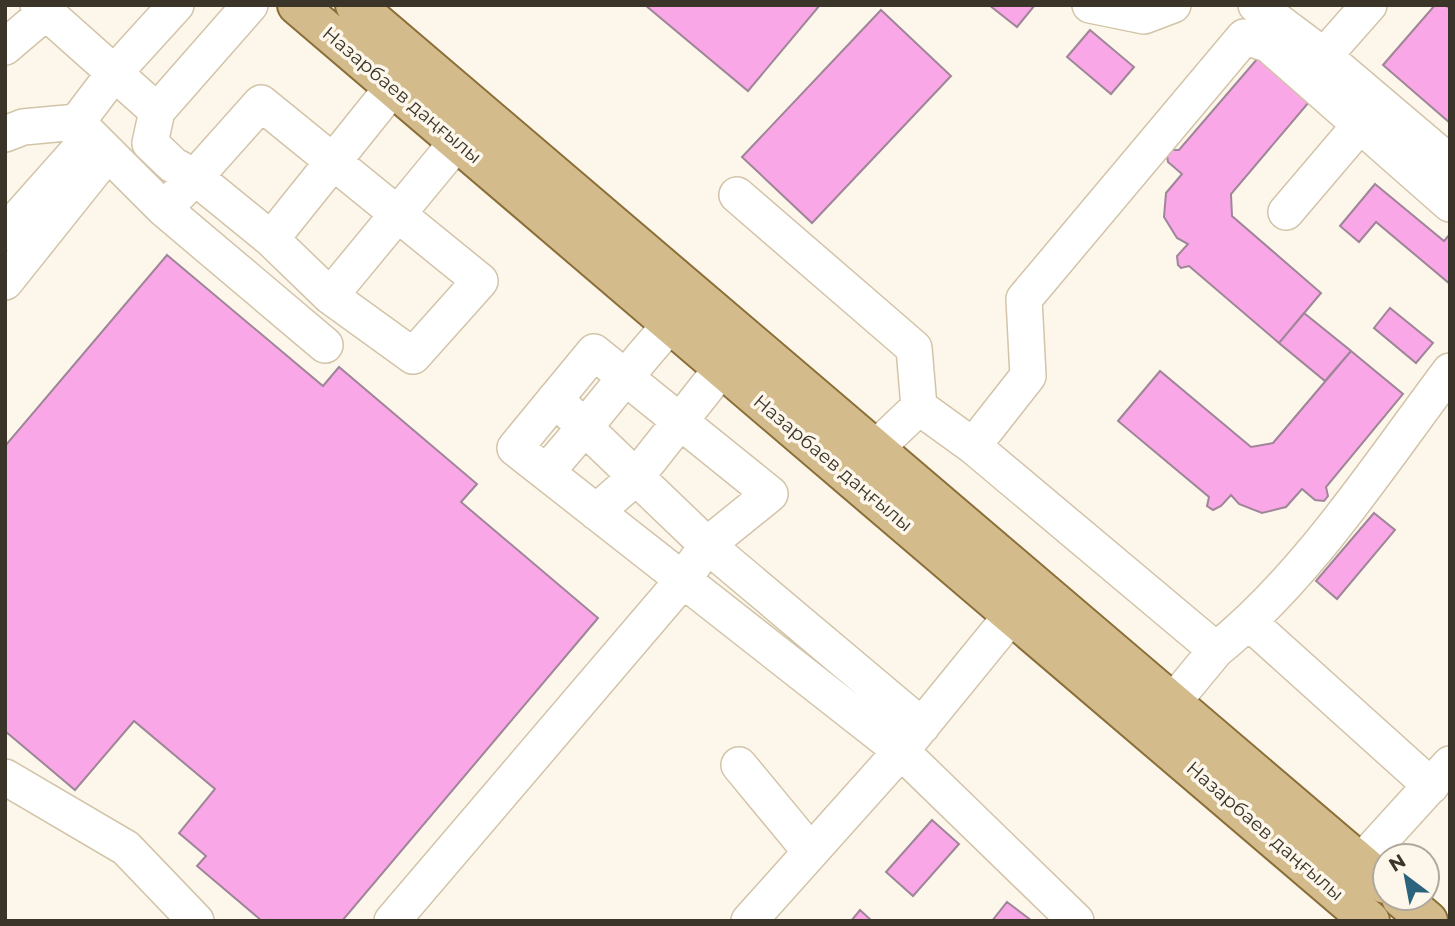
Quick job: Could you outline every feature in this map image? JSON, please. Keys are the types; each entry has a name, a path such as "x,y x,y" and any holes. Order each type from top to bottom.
{"main road":[{"name":"Назарбаев даңғылы","path":"297,5 1370,921"},
{"name":"Назарбаев даңғылы","path":"355,5 1371,873"}],"street":[{"path":"5,282 92,137 115,72 176,5"},
{"path":"164,209 195,177 261,103 480,281 413,356 330,296 271,239 195,177 173,166 150,143 157,111 250,5"},
{"path":"1090,5 1144,16 1173,5"},
{"path":"1256,5 1324,56 1450,163"},
{"path":"1324,56 1369,5"},
{"path":"5,47 42,9 157,111"},
{"path":"973,446 1028,376 1024,299 1244,37 1268,44 1450,204"},
{"path":"271,239 331,160 393,87"},
{"path":"1286,212 1360,125"},
{"path":"5,134 23,127 92,137 164,209 325,345"},
{"path":"5,233 92,137"},
{"path":"330,296 457,142"},
{"path":"737,195 914,348 919,407 973,446 1216,650"},
{"path":"546,472 586,428 623,376 671,324"},
{"path":"393,921 683,580 707,545 770,494 594,352 515,448 683,580 912,738"},
{"path":"597,512 636,477 722,368"},
{"path":"1173,702 1216,650 1250,623 1336,522 1450,372"},
{"path":"555,399 912,738 1076,921"},
{"path":"875,449 919,407"},
{"path":"749,921 912,738 1035,586"},
{"path":"1250,623 1440,775 1394,842"},
{"path":"739,765 810,851"},
{"path":"5,777 126,848 196,921"}],"building":[{"path":"645,5 820,5 748,91"},
{"path":"989,5 1035,5 1017,27"},
{"path":"1435,5 1445,5 1450,9 1450,123 1383,65"},
{"path":"881,10 951,76 812,223 742,157"},
{"path":"1090,30 1134,67 1111,94 1067,57"},
{"path":"1258,58 1309,102 1231,194 1232,216 1321,293 1279,343 1189,266 1181,268 1178,265 1177,256 1188,244 1177,238 1164,217 1166,193 1182,174 1168,162 1167,156 1171,150 1179,150"},
{"path":"1375,184 1444,241 1450,234 1450,284 1376,222 1359,242 1340,226"},
{"path":"167,255 323,386 339,367 477,484 461,502 598,618 342,921 262,921 197,866 206,856 179,833 215,789 134,721 75,790 5,731 5,446"},
{"path":"1390,308 1433,343 1416,363 1374,328"},
{"path":"1304,313 1351,351 1325,381 1279,343"},
{"path":"1351,351 1403,394 1326,487 1328,496 1324,501 1315,500 1302,489 1286,507 1262,513 1239,504 1231,495 1213,510 1207,506 1209,497 1118,421 1160,371 1251,447 1273,443"},
{"path":"1374,513 1395,530 1337,599 1316,581"},
{"path":"932,820 959,844 913,896 886,872"},
{"path":"1007,902 1032,921 992,921"},
{"path":"860,910 872,921 851,921"}]}
